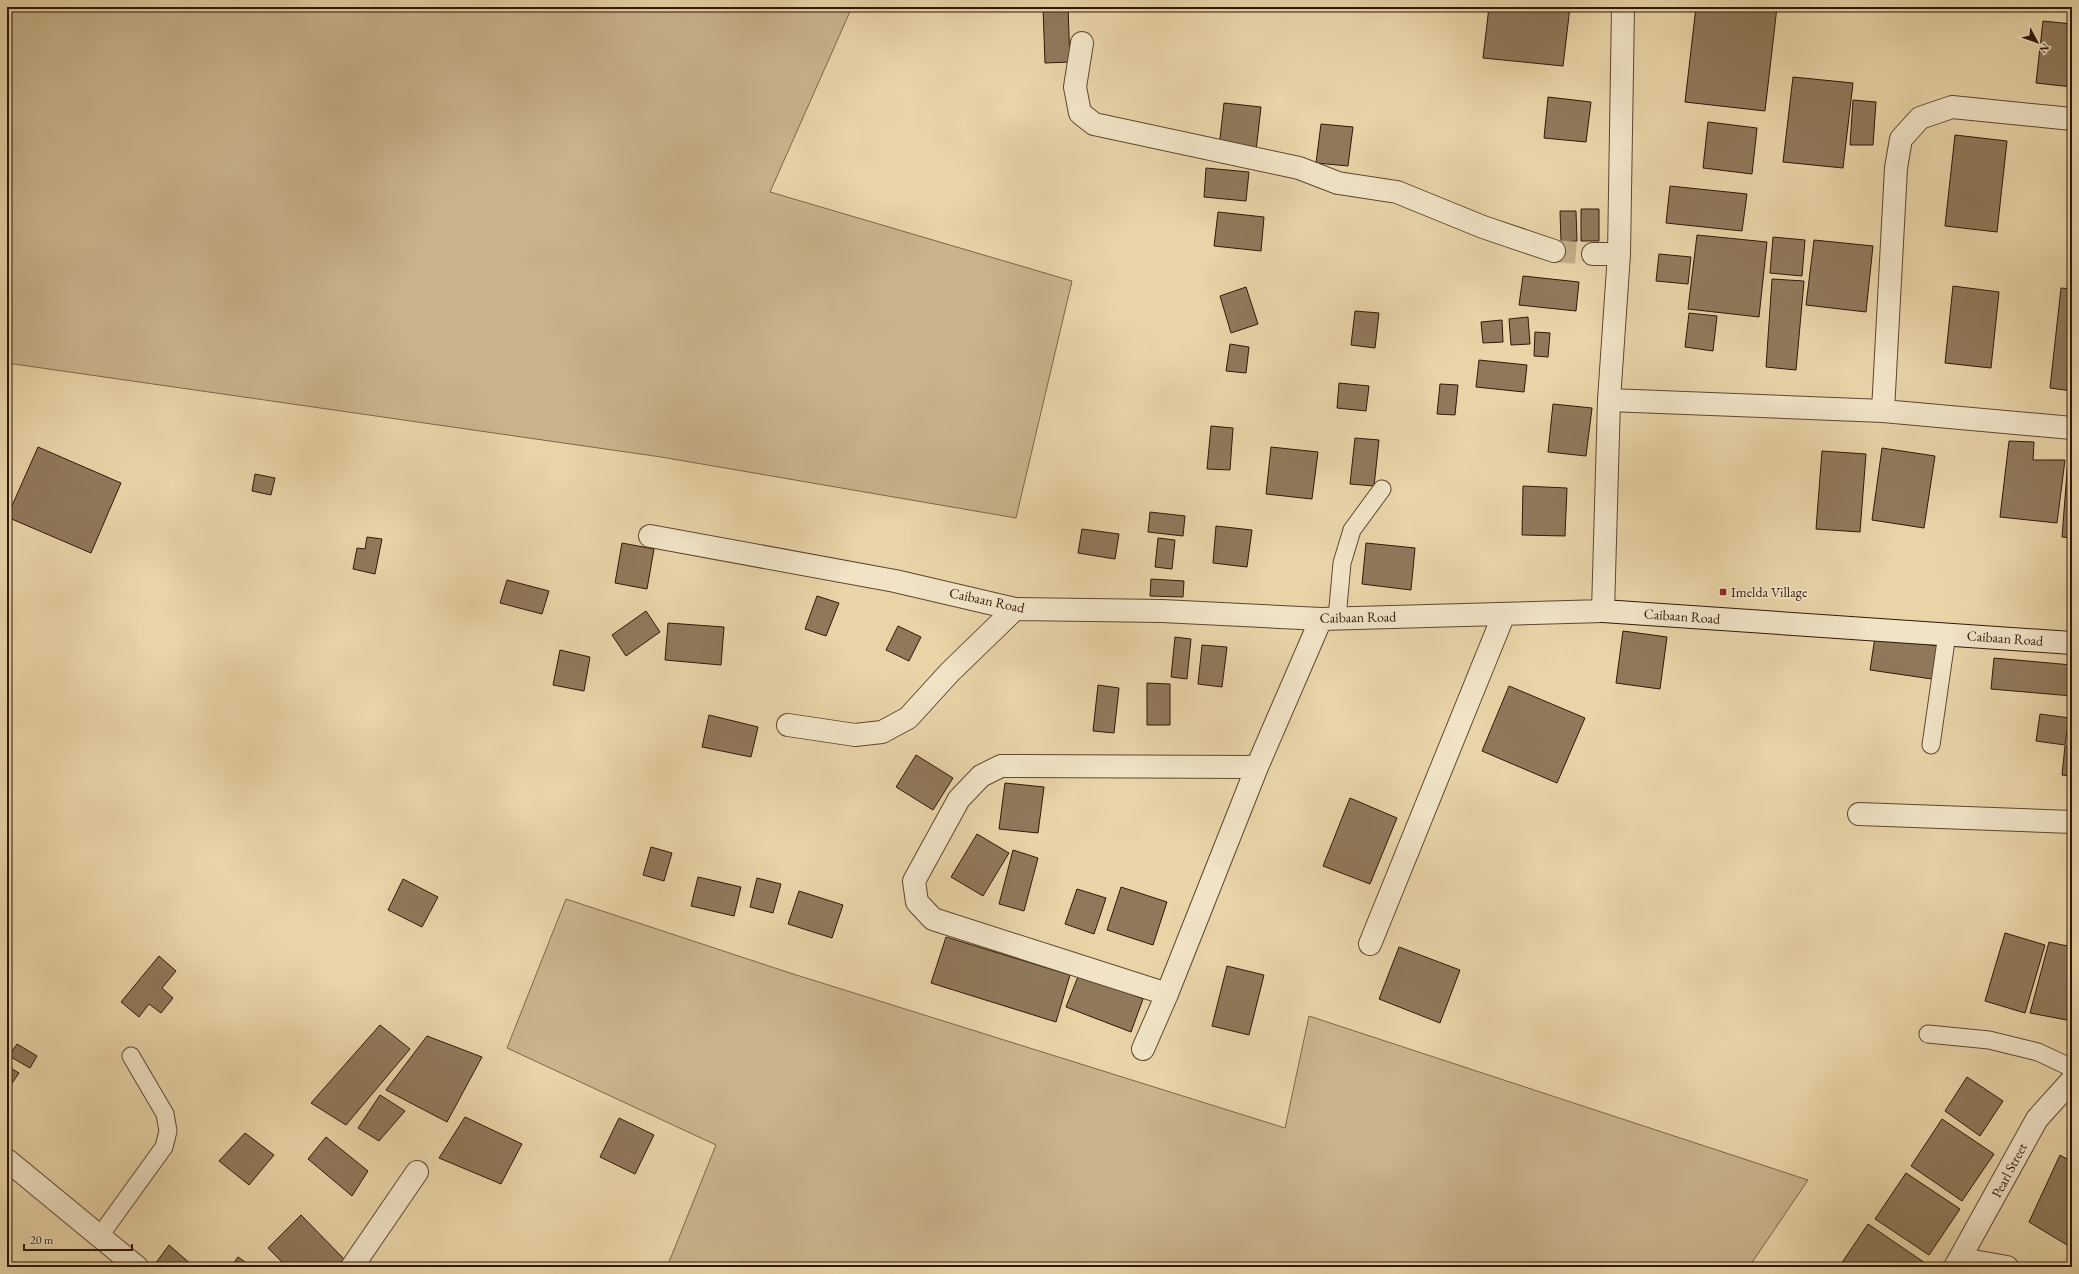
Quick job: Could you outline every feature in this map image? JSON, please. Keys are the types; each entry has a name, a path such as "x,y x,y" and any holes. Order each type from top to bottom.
{"street":[{"path":"1603,611 1609,400 1619,254 1623,7"},
{"path":"1082,43 1075,87 1080,113 1094,124 1299,168 1338,183 1397,192 1483,227 1554,251"},
{"path":"1883,411 1896,168 1901,139 1920,118 1952,107 2072,119"},
{"path":"1592,254 1619,254"},
{"path":"1609,400 1883,411 2072,428"},
{"name":"Caibaan Road","path":"650,536 895,581 1015,609 1162,611 1329,618 1603,611 2072,643"},
{"path":"788,725 855,735 882,732 908,718 950,672 1015,609"},
{"path":"1370,944 1504,614"},
{"path":"1143,1049 1167,994 1257,767 1329,618"},
{"path":"1167,994 933,919 917,902 914,881 959,799 981,776 1001,766 1257,767"},
{"path":"1860,814 2072,822"},
{"name":"Pearl Street","path":"1958,1263 2037,1119 2072,1080"},
{"path":"7,1160 137,1267"},
{"path":"352,1267 417,1172"},
{"path":"1958,1263 2007,1267"}],"lane":[{"path":"1329,618 1342,562 1352,530 1382,489"},
{"path":"1931,745 1947,634"},
{"path":"1928,1034 1989,1040 2031,1050 2072,1068"},
{"path":"99,1237 164,1147 168,1132 165,1114 131,1056"}],"shaded area":[{"path":"7,7 852,7 770,192 1072,281 1016,518 661,457 7,363"},
{"path":"566,899 787,972 1285,1128 1309,1016 1808,1180 1749,1267 667,1267 716,1145 507,1048"}],"building":[{"path":"1043,7 1068,7 1070,62 1045,63"},
{"path":"1489,7 1570,7 1563,66 1483,58"},
{"path":"1696,7 1777,7 1765,111 1685,102"},
{"path":"2043,21 2072,24 2072,87 2036,83"},
{"path":"1793,77 1853,83 1843,168 1783,162"},
{"path":"1548,97 1591,102 1586,142 1544,138"},
{"path":"1853,100 1876,102 1873,145 1850,145"},
{"path":"1224,103 1261,107 1256,151 1219,147"},
{"path":"1708,122 1757,128 1752,174 1703,168"},
{"path":"1321,124 1353,127 1348,166 1316,163"},
{"path":"1955,135 2007,141 1997,232 1945,226"},
{"path":"1206,168 1249,172 1246,201 1204,197"},
{"path":"1670,186 1747,194 1742,231 1666,223"},
{"path":"1581,209 1599,209 1599,241 1581,241"},
{"path":"1560,211 1576,211 1577,241 1561,242"},
{"path":"1218,212 1264,217 1261,251 1214,246"},
{"path":"1697,235 1767,242 1759,317 1688,309"},
{"path":"1773,237 1805,240 1802,276 1770,273"},
{"path":"1814,240 1873,246 1866,312 1806,305"},
{"path":"1659,254 1691,257 1688,284 1656,281"},
{"path":"1523,276 1579,282 1576,311 1519,305"},
{"path":"1772,279 1804,281 1796,370 1766,367"},
{"path":"1953,286 1999,292 1991,368 1945,363"},
{"path":"1246,287 1258,324 1231,333 1220,296"},
{"path":"2061,288 2072,289 2072,391 2050,388"},
{"path":"1355,311 1379,313 1375,348 1351,345"},
{"path":"1689,313 1717,316 1713,351 1685,347"},
{"path":"1528,317 1530,344 1511,345 1509,319"},
{"path":"1502,320 1503,342 1483,343 1481,322"},
{"path":"1535,332 1550,333 1548,357 1534,356"},
{"path":"1230,344 1249,347 1246,373 1226,371"},
{"path":"1479,360 1527,365 1524,392 1476,387"},
{"path":"1339,383 1369,386 1366,411 1337,408"},
{"path":"1440,384 1458,385 1455,415 1437,414"},
{"path":"1553,404 1592,408 1586,456 1548,452"},
{"path":"1211,426 1233,428 1230,470 1207,469"},
{"path":"1355,438 1379,440 1374,486 1350,484"},
{"path":"2009,441 2034,442 2033,460 2065,460 2057,523 2000,517"},
{"path":"38,447 121,483 91,553 7,517"},
{"path":"1271,447 1318,452 1312,499 1266,494"},
{"path":"1882,448 1935,456 1924,528 1872,520"},
{"path":"1822,451 1866,454 1860,532 1816,529"},
{"path":"2068,459 2072,459 2072,538 2062,537"},
{"path":"255,474 275,478 271,495 252,491"},
{"path":"1523,486 1567,488 1565,536 1522,535"},
{"path":"1150,512 1185,516 1183,536 1148,532"},
{"path":"1216,526 1252,530 1247,567 1213,563"},
{"path":"1082,529 1119,534 1115,559 1078,553"},
{"path":"367,537 382,539 375,574 353,569 357,548 365,549"},
{"path":"1158,538 1175,540 1172,569 1155,567"},
{"path":"622,543 654,549 647,589 615,583"},
{"path":"1366,543 1415,548 1411,590 1362,584"},
{"path":"1151,579 1184,581 1183,597 1150,596"},
{"path":"507,580 549,591 542,614 500,603"},
{"path":"817,596 839,603 826,636 805,629"},
{"path":"646,611 660,632 626,656 612,635"},
{"path":"668,623 724,627 721,665 665,660"},
{"path":"898,626 921,637 909,661 886,650"},
{"path":"1623,631 1667,637 1660,689 1616,683"},
{"path":"1175,637 1191,639 1187,679 1171,677"},
{"path":"1875,637 1938,646 1932,679 1870,670"},
{"path":"1202,645 1227,647 1222,687 1198,684"},
{"path":"560,650 590,657 584,691 553,685"},
{"path":"1994,658 2072,665 2072,696 1991,689"},
{"path":"1147,683 1170,684 1170,725 1147,725"},
{"path":"1098,685 1119,688 1114,733 1093,731"},
{"path":"1509,686 1585,718 1557,783 1482,751"},
{"path":"2040,714 2069,718 2065,745 2036,741"},
{"path":"709,715 758,727 751,757 702,747"},
{"path":"2065,746 2072,747 2072,776 2062,775"},
{"path":"916,755 953,778 933,810 896,787"},
{"path":"1005,783 1044,787 1038,833 999,829"},
{"path":"1350,798 1397,818 1370,884 1323,866"},
{"path":"977,834 1009,853 983,896 951,877"},
{"path":"651,847 672,853 664,881 643,875"},
{"path":"1013,850 1038,858 1024,911 999,904"},
{"path":"698,877 741,887 734,916 691,906"},
{"path":"757,878 781,884 773,913 750,907"},
{"path":"403,879 438,897 422,927 388,910"},
{"path":"1121,887 1167,902 1153,945 1107,930"},
{"path":"1077,889 1106,898 1094,934 1065,924"},
{"path":"799,891 843,905 832,938 788,924"},
{"path":"2005,933 2045,945 2025,1013 1985,1001"},
{"path":"946,937 1070,975 1056,1022 931,983"},
{"path":"2049,942 2072,947 2072,1021 2030,1013"},
{"path":"1399,947 1460,970 1440,1023 1379,999"},
{"path":"159,956 176,971 162,988 173,998 161,1013 149,1004 139,1017 121,1002"},
{"path":"1227,966 1264,975 1249,1035 1212,1026"},
{"path":"1079,974 1143,999 1131,1032 1066,1007"},
{"path":"380,1025 410,1049 346,1125 311,1103"},
{"path":"427,1036 482,1057 447,1122 386,1090"},
{"path":"17,1044 37,1056 30,1068 9,1056"},
{"path":"7,1066 19,1073 8,1089 7,1089"},
{"path":"1967,1077 2003,1101 1980,1136 1945,1111"},
{"path":"380,1095 405,1111 379,1141 358,1128"},
{"path":"465,1117 522,1144 501,1184 439,1158"},
{"path":"619,1118 654,1135 635,1174 600,1157"},
{"path":"1942,1119 1994,1154 1962,1201 1911,1166"},
{"path":"245,1133 274,1155 249,1185 219,1161"},
{"path":"326,1137 368,1171 352,1196 308,1159"},
{"path":"2060,1155 2072,1162 2072,1248 2029,1222"},
{"path":"1906,1173 1960,1209 1929,1255 1875,1219"},
{"path":"301,1215 344,1259 336,1267 287,1267 268,1248"},
{"path":"1868,1224 1928,1265 1926,1267 1839,1267"},
{"path":"169,1245 193,1266 158,1267 155,1264"},
{"path":"238,1257 252,1267 231,1267"}],"tunnel":[{"path":"1554,251 1593,254"}],"place":[{"name":"Imelda Village","path":"1723,592"}]}
